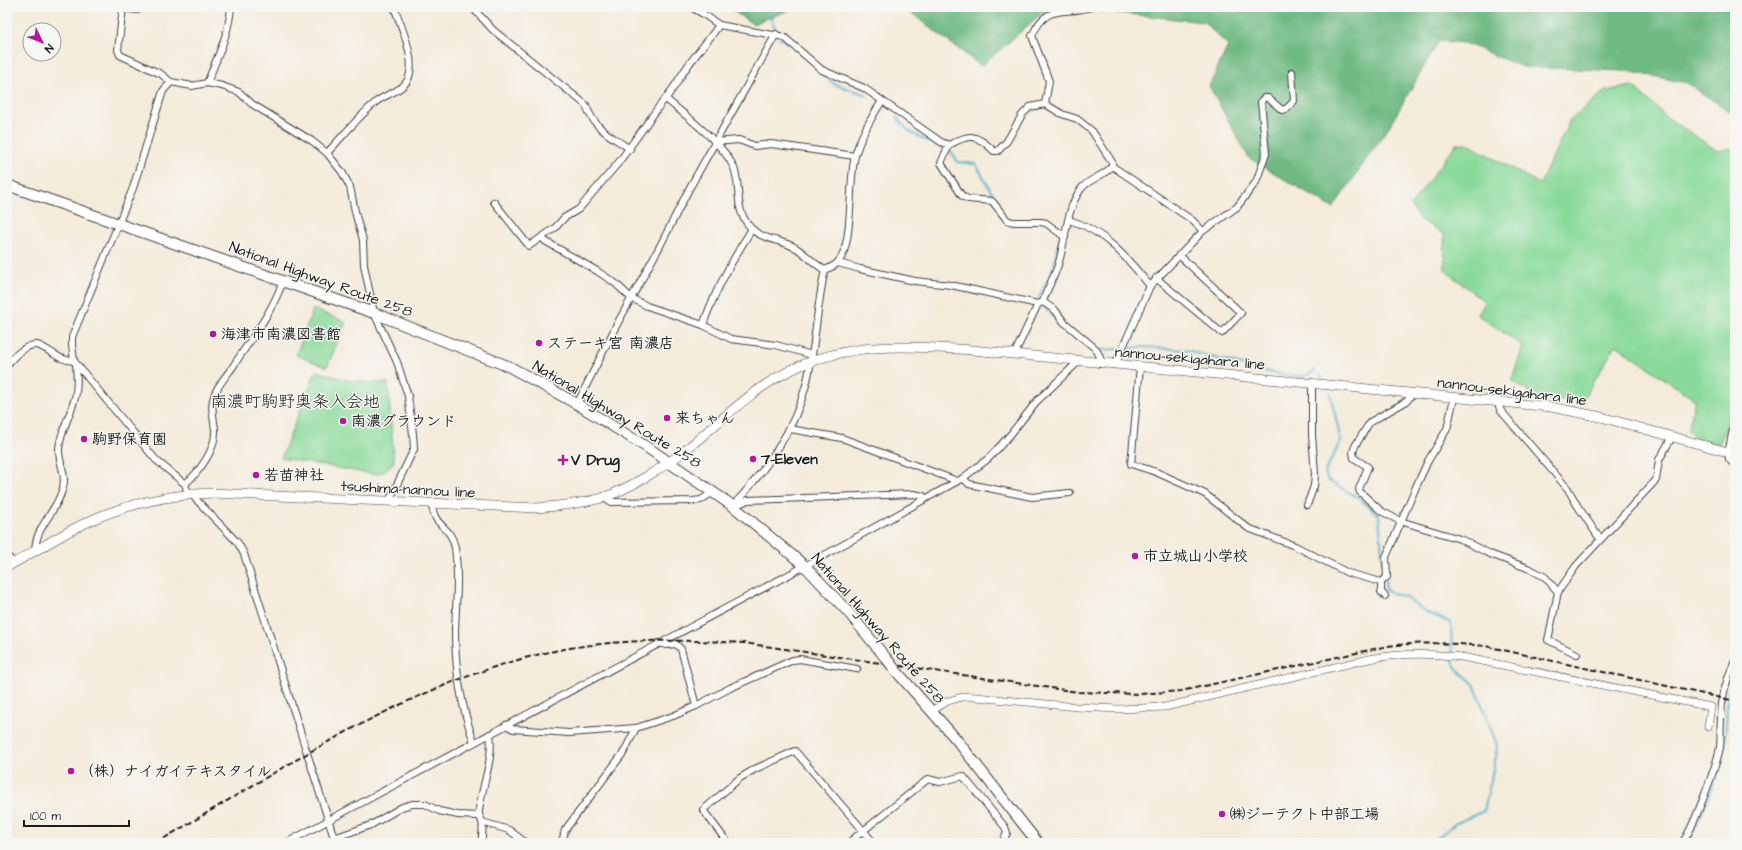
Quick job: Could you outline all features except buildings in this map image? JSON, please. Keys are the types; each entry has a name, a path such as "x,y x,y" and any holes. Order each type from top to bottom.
{"highway":[{"name":"National Highway Route 258","path":"7,185 374,313 510,367 577,404 670,462 733,506 805,566 844,607 897,672 956,739 1035,839"}],"main road":[{"name":"nannou-sekigahara line","path":"670,462 769,383 811,358 877,346 912,346 1079,361 1578,411 1731,454"},
{"name":"tsushima-nannou line","path":"11,565 35,551 108,514 136,504 191,494 213,493 536,508 571,505 604,497 624,488 670,462"}],"street":[{"path":"139,7 138,10 123,8 118,50 120,55 161,74 170,82 192,86 207,83 239,92 252,104 312,141 327,153 342,172 350,187 356,216 364,240 364,265 374,313 397,362 408,396 413,434 414,449 389,501"},
{"path":"207,83 223,44 230,21 231,7"},
{"path":"327,153 376,102 400,89 406,84 410,75 409,49 394,7"},
{"path":"472,7 492,30 586,105 590,116 598,128 630,149"},
{"path":"691,7 719,25 776,34 784,37 793,42 822,70 864,88 929,135 949,145"},
{"path":"1045,104 1049,80 1032,36 1037,24 1046,15 1053,12 1091,7"},
{"path":"494,202 529,246 555,228 564,218 579,209 630,149 660,105 666,99 687,66 719,25"},
{"path":"577,404 631,298 714,142 776,34"},
{"path":"1115,365 1150,286 1156,278 1203,231 1237,208 1256,182 1266,154 1261,101 1264,98 1268,98 1282,110 1286,109 1294,101 1292,72"},
{"path":"35,551 35,542 42,526 60,499 64,486 64,475 60,463 59,448 64,425 75,400 75,363 72,337 119,224 140,167 155,112 163,91 170,82"},
{"path":"666,99 726,154 734,169 742,216 752,229 760,235 796,248 815,264 825,270"},
{"path":"838,263 848,234 851,185 855,156 870,120 882,101"},
{"path":"1065,236 1046,223 1013,222 1007,220 992,201 968,199 962,196 941,163 949,145 963,137 976,138 984,141 994,151 998,151 1007,141 1022,115 1030,107 1045,104 1062,114 1077,119 1092,131 1112,162 1112,166 1192,220 1203,231"},
{"path":"714,142 739,140 755,146 771,144 855,156"},
{"path":"1014,355 1057,269 1069,220 1080,191 1085,184 1108,171 1112,166"},
{"path":"1069,220 1082,224 1119,251 1150,286"},
{"path":"702,325 717,287 752,229"},
{"path":"542,237 545,241 614,283 631,298 647,306 702,325 731,339 776,345 811,358"},
{"path":"1156,278 1222,333 1241,313 1179,255"},
{"path":"733,506 769,463 790,429 803,395 811,358 819,297 825,270 838,263 908,279 951,285 1040,303 1055,310 1064,322 1096,348 1100,357 1099,364"},
{"path":"185,484 195,475 203,464 212,445 215,432 212,408 213,397 268,314 277,298 283,281"},
{"path":"7,366 18,353 30,346 39,346 63,360 75,363 156,460 185,484 191,494 238,543 244,554 328,820 334,832 334,838 370,825 402,807 412,804 425,804 439,811 458,815 478,816"},
{"path":"286,843 805,566 963,478 989,458 1010,435 1037,401 1079,361"},
{"path":"1140,367 1131,464 1156,472 1205,494 1248,528 1295,546 1348,573 1383,580"},
{"path":"1307,505 1314,486 1315,474 1312,435 1312,384"},
{"path":"1412,394 1408,401 1370,422 1353,452 1354,458 1368,468 1359,488 1360,492 1381,511 1400,521 1460,539 1490,554 1530,569 1545,577 1558,592"},
{"path":"1385,596 1381,592 1386,557 1400,521 1428,461 1447,429 1454,398"},
{"path":"1497,402 1501,411 1568,489 1577,505 1600,538"},
{"path":"1735,420 1731,454 1729,459 1735,466"},
{"path":"790,429 842,438 952,479 956,482"},
{"path":"1577,654 1548,640 1558,592 1576,566 1600,538 1656,480 1659,460 1672,437"},
{"path":"963,478 970,484 1032,497 1070,494"},
{"path":"604,497 610,502 694,501 701,500 713,492"},
{"path":"733,506 748,500 800,497 914,494 923,496 925,499"},
{"path":"432,504 433,515 450,533 454,543 457,563 455,631 457,673 464,708 474,742"},
{"path":"7,556 11,565"},
{"path":"659,643 667,645 676,644 681,649 696,706"},
{"path":"931,711 948,701 966,696 1077,707 1119,709 1165,707 1387,656 1422,653 1457,656 1711,707 1708,727"},
{"path":"506,725 513,729 568,733 636,728 673,716 730,688 793,660 800,659 857,668"},
{"path":"1682,843 1698,811 1718,756 1721,737 1722,705 1735,661"},
{"path":"562,843 565,830 624,752 636,728"},
{"path":"482,843 482,822 478,816 486,779 491,741 490,734"},
{"path":"728,843 703,810 740,778 755,769 795,751 874,843"},
{"path":"848,843 928,779 940,782 963,776 1005,827 1007,833 1002,843"},
{"path":"482,822 509,830 526,843"}],"green space":[{"path":"727,7 797,7 753,24"},
{"path":"903,7 1049,7 981,66"},
{"path":"1062,7 1735,7 1735,115 1687,83 1627,71 1522,67 1465,43 1439,41 1390,125 1333,208 1249,158 1209,86 1228,46 1204,22"},
{"path":"1633,86 1665,116 1718,151 1731,148 1735,152 1735,407 1719,444 1695,438 1688,430 1695,400 1616,345 1583,399 1539,400 1512,380 1523,346 1478,315 1485,302 1445,270 1444,234 1419,219 1411,205 1456,144 1466,143 1540,184 1570,120 1605,91"},
{"path":"313,309 346,322 327,367 296,355"},
{"name":"南濃グラウンド","path":"316,371 351,381 388,383 394,462 383,472 372,474 281,458"}],"waterway":[{"path":"769,7 771,20 775,27"},
{"path":"780,38 788,44"},
{"path":"820,72 834,84 867,95"},
{"path":"897,117 912,133 944,148"},
{"path":"950,150 958,162 976,164 995,198"},
{"path":"1039,297 1053,269 1060,237"},
{"path":"1043,306 1072,334 1090,348"},
{"path":"1126,348 1145,347 1185,350 1269,372 1303,377 1316,370"},
{"path":"1101,350 1118,349"},
{"path":"1320,374 1323,379"},
{"path":"1330,393 1341,441 1324,473 1329,481 1357,497 1379,515 1384,577"},
{"path":"1385,581 1386,591 1405,597 1426,612 1451,623 1452,653"},
{"path":"1431,843 1456,823 1484,811 1496,757 1497,745 1474,684 1456,668 1452,658"},
{"path":"1689,843 1707,802 1724,752 1728,695 1735,671"}],"railway":[{"path":"156,843 335,738 428,692 476,673 525,658 552,651 606,643 661,641 744,643 1078,692 1139,694 1181,691 1388,646 1424,643 1461,644 1485,646 1735,701"}],"place":[{"name":"海津市南濃図書館","path":"213,334"},
{"name":"ステーキ宮 南濃店","path":"539,343"},
{"name":"来ちゃん","path":"667,418"},
{"name":"南濃グラウンド","path":"343,421"},
{"name":"駒野保育園","path":"84,439"},
{"name":"7-Eleven","path":"753,459"},
{"name":"V Drug","path":"563,460"},
{"name":"若苗神社","path":"256,475"},
{"name":"市立城山小学校","path":"1135,556"},
{"name":"（株）ナイガイテキスタイル","path":"71,771"},
{"name":"㈱ジーテクト中部工場","path":"1222,814"}],"district":[{"name":"南濃町駒野奥条入会地","path":"295,401"}]}
